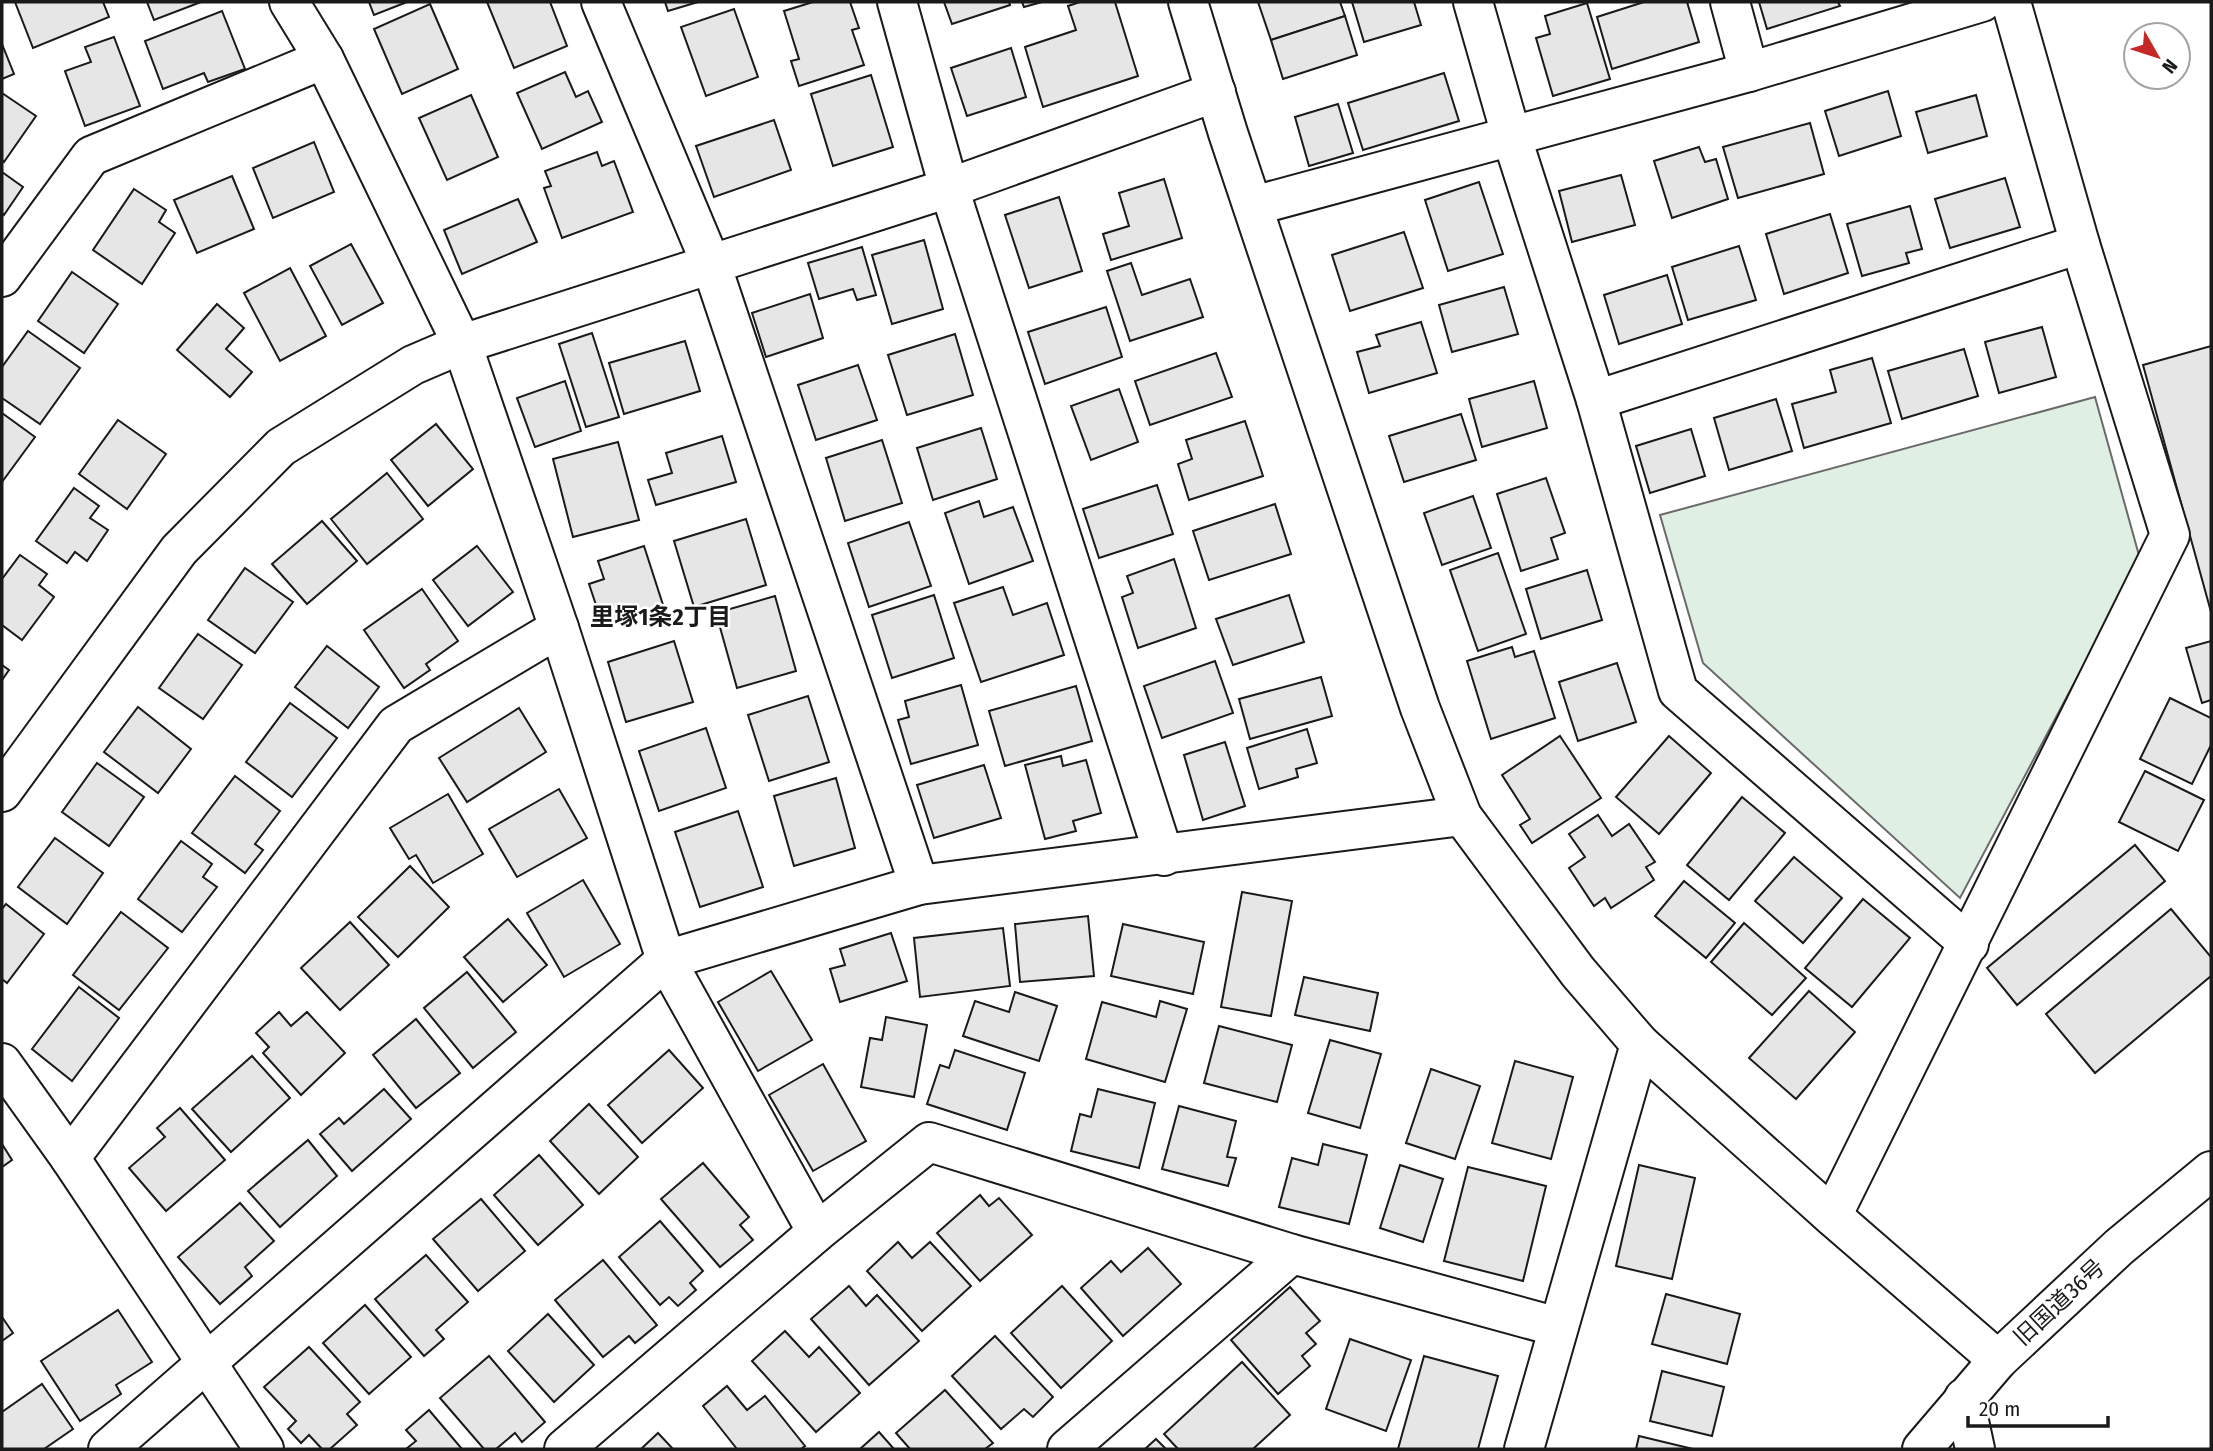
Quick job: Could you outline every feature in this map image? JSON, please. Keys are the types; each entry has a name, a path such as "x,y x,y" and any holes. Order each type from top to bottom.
{"street":[{"path":"289,2 324,59 462,344 559,628 666,960 817,1232"},
{"path":"601,2 711,264 919,885"},
{"path":"897,2 949,188 1164,856"},
{"path":"1188,2 1420,708 1462,816 1578,972 1640,1044 1998,1360"},
{"path":"1474,2 1511,135 1595,401 1678,691 1969,944"},
{"path":"1730,2 1749,72"},
{"path":"1253,206 1749,72 1982,2"},
{"path":"1832,1216 1969,944 2169,535 2080,244 2011,2"},
{"path":"2,277 91,156 324,59"},
{"path":"2,792 179,550 281,447 413,366 462,344 949,188 1216,92"},
{"path":"1595,401 2080,244"},
{"path":"70,1158 396,725 559,628"},
{"path":"108,1449 666,960 919,885 1164,856 1462,816"},
{"path":"1524,1449 1640,1044"},
{"path":"2,1063 70,1158 264,1449"},
{"path":"564,1449 817,1232 929,1142 1292,1254 1558,1327"},
{"name":"旧国道36号","path":"1922,1449 1998,1360 2119,1247 2211,1171"},
{"path":"1067,1449 1292,1254"},
{"path":"1964,1398 1975,1449"}],"green space":[{"path":"2095,397 2140,559 1960,898 1703,663 1660,515"}],"building":[{"path":"15,2 103,2 109,17 33,48"},
{"path":"147,2 201,2 154,20"},
{"path":"369,2 407,2 374,15"},
{"path":"487,2 550,2 567,46 514,68"},
{"path":"665,2 698,2 668,11"},
{"path":"813,2 850,2 859,28 852,30 864,65 799,86 791,61 799,59 784,11"},
{"path":"944,2 1009,2 1010,5 952,24"},
{"path":"1022,2 1042,2 1024,7"},
{"path":"1080,2 1115,2 1138,76 1043,107 1025,47 1076,30 1068,6"},
{"path":"1258,2 1340,2 1345,16 1271,40"},
{"path":"1352,2 1414,2 1421,25 1364,42"},
{"path":"1644,2 1687,2 1699,42 1612,69 1597,17"},
{"path":"1759,2 1838,2 1840,6 1767,29"},
{"path":"1587,3 1610,79 1553,96 1536,38 1550,34 1545,16"},
{"path":"430,4 458,69 402,94 374,29"},
{"path":"734,9 758,77 706,96 681,27"},
{"path":"222,11 245,69 208,82 204,73 163,89 145,41"},
{"path":"1345,16 1357,55 1283,79 1271,40"},
{"path":"114,37 140,106 85,126 65,71 91,62 85,47"},
{"path":"2,44 14,74 2,79"},
{"path":"1011,48 1026,97 967,116 951,68"},
{"path":"565,72 576,97 588,91 602,122 542,149 517,93"},
{"path":"1444,73 1459,121 1363,150 1348,103"},
{"path":"871,75 893,147 833,166 811,94"},
{"path":"1888,91 1901,136 1839,156 1825,111"},
{"path":"2,93 36,116 4,162 2,160"},
{"path":"471,95 498,157 447,180 419,118"},
{"path":"1976,95 1987,136 1928,153 1916,112"},
{"path":"1338,104 1353,153 1309,166 1295,117"},
{"path":"774,120 791,170 714,197 696,146"},
{"path":"1810,123 1824,174 1738,198 1723,147"},
{"path":"314,142 334,192 273,218 253,168"},
{"path":"1699,147 1705,162 1716,159 1728,199 1672,218 1654,161"},
{"path":"597,152 602,166 614,161 633,212 562,238 544,188 551,186 545,171"},
{"path":"2,172 23,187 4,215 2,213"},
{"path":"1621,175 1635,225 1572,242 1559,191"},
{"path":"232,176 254,229 197,253 174,200"},
{"path":"2005,178 2020,227 1950,248 1935,199"},
{"path":"1164,179 1182,238 1111,260 1103,234 1129,226 1119,193"},
{"path":"1479,182 1503,254 1448,271 1425,200"},
{"path":"134,189 166,210 159,222 175,233 142,284 93,250"},
{"path":"1059,197 1082,271 1029,288 1005,215"},
{"path":"518,199 537,242 462,274 444,230"},
{"path":"1910,206 1922,249 1906,253 1909,263 1862,276 1847,224"},
{"path":"1830,214 1848,273 1784,294 1766,234"},
{"path":"1404,232 1423,288 1350,311 1332,255"},
{"path":"924,240 943,309 892,324 872,255"},
{"path":"351,244 383,303 342,325 310,266"},
{"path":"1739,246 1756,300 1688,320 1672,267"},
{"path":"862,247 876,295 857,300 853,289 819,299 808,263"},
{"path":"1131,263 1142,295 1190,279 1203,317 1130,341 1107,271"},
{"path":"290,268 326,336 280,361 244,293"},
{"path":"72,272 118,304 84,353 38,321"},
{"path":"1667,275 1682,324 1619,344 1604,295"},
{"path":"1504,287 1518,334 1452,352 1439,305"},
{"path":"810,294 823,338 766,357 752,313"},
{"path":"217,304 244,328 226,349 252,372 230,397 177,350"},
{"path":"1106,307 1122,357 1045,384 1028,332"},
{"path":"1421,322 1437,373 1369,393 1357,352 1380,346 1376,335"},
{"path":"2042,327 2056,377 1999,393 1985,342"},
{"path":"28,331 80,368 40,424 2,398 2,367"},
{"path":"592,333 619,417 586,427 559,344"},
{"path":"955,334 973,395 907,415 888,355"},
{"path":"685,341 700,391 624,414 609,363"},
{"path":"2211,346 2211,612 2143,365"},
{"path":"1964,349 1978,396 1902,419 1888,371"},
{"path":"1216,353 1232,397 1150,425 1135,381"},
{"path":"1872,358 1891,423 1804,448 1792,404 1836,392 1830,370"},
{"path":"858,365 877,420 816,440 798,385"},
{"path":"565,381 581,431 535,447 517,398"},
{"path":"1534,381 1547,428 1482,447 1469,399"},
{"path":"1119,389 1138,442 1091,460 1071,406"},
{"path":"1776,399 1792,451 1729,470 1714,418"},
{"path":"2,413 35,437 2,482"},
{"path":"1461,414 1476,460 1404,482 1389,436"},
{"path":"118,420 166,454 127,509 79,474"},
{"path":"1245,421 1263,476 1189,500 1178,464 1192,459 1186,440"},
{"path":"436,424 473,469 428,506 391,460"},
{"path":"981,428 997,479 933,500 917,448"},
{"path":"1691,429 1705,476 1650,493 1636,446"},
{"path":"722,436 736,482 656,505 648,480 672,473 666,453"},
{"path":"882,440 902,503 845,521 826,458"},
{"path":"618,442 639,520 573,537 553,459"},
{"path":"387,473 423,519 367,564 331,519"},
{"path":"1546,478 1565,533 1551,538 1558,559 1521,571 1497,494"},
{"path":"1157,485 1173,534 1099,558 1083,509"},
{"path":"74,488 99,506 90,518 108,530 87,561 75,552 67,563 36,541"},
{"path":"1473,496 1491,548 1442,565 1424,513"},
{"path":"979,501 984,517 1013,507 1033,561 969,584 945,513"},
{"path":"1275,504 1291,554 1209,580 1193,531"},
{"path":"746,519 766,585 694,607 674,541"},
{"path":"322,521 357,561 307,604 272,564"},
{"path":"909,522 931,586 869,607 848,543"},
{"path":"477,546 513,592 468,626 433,580"},
{"path":"644,546 663,605 603,626 589,584 604,579 598,561"},
{"path":"1498,553 1526,634 1478,651 1450,570"},
{"path":"20,555 47,574 39,585 54,597 22,640 2,625 2,579"},
{"path":"1174,559 1196,628 1138,648 1122,597 1133,593 1127,576"},
{"path":"245,568 293,602 255,653 208,620"},
{"path":"1587,570 1602,620 1541,639 1526,589"},
{"path":"1003,587 1013,615 1047,603 1064,655 981,682 954,603"},
{"path":"422,589 458,641 426,664 430,670 404,688 364,630"},
{"path":"934,595 954,658 892,678 872,615"},
{"path":"1289,595 1304,642 1233,665 1216,619"},
{"path":"775,596 796,671 737,688 716,613"},
{"path":"198,634 242,665 203,719 159,688"},
{"path":"674,641 693,702 626,722 608,662"},
{"path":"2211,641 2211,700 2202,703 2186,648"},
{"path":"327,646 379,687 348,728 295,687"},
{"path":"1512,647 1515,657 1534,651 1555,718 1491,739 1467,661"},
{"path":"1215,661 1233,713 1162,738 1144,686"},
{"path":"1617,663 1636,722 1578,741 1559,682"},
{"path":"2,665 9,670 2,680"},
{"path":"1321,677 1332,716 1250,739 1239,699"},
{"path":"961,685 978,745 911,764 898,720 909,717 905,701"},
{"path":"1076,686 1092,741 1005,766 989,711"},
{"path":"808,696 829,762 769,781 748,715"},
{"path":"2170,698 2211,718 2211,745 2192,784 2140,759"},
{"path":"290,703 337,738 292,797 246,762"},
{"path":"138,707 191,749 158,793 104,752"},
{"path":"519,708 546,752 467,802 439,758"},
{"path":"706,728 726,788 659,811 639,751"},
{"path":"1307,729 1317,763 1296,769 1298,777 1259,789 1247,748"},
{"path":"1560,736 1601,798 1532,843 1520,825 1530,819 1502,775"},
{"path":"1669,736 1711,773 1659,834 1616,797"},
{"path":"1225,742 1245,806 1203,820 1184,755"},
{"path":"1061,756 1063,766 1086,760 1101,813 1073,821 1076,831 1045,839 1025,765"},
{"path":"97,763 144,797 109,846 62,812"},
{"path":"984,765 1001,818 934,838 917,785"},
{"path":"2145,771 2204,800 2178,851 2119,822"},
{"path":"235,776 280,811 255,844 263,850 245,873 192,833"},
{"path":"836,778 855,848 794,866 774,796"},
{"path":"559,789 587,838 517,877 489,829"},
{"path":"448,794 483,854 433,883 416,855 409,859 390,828"},
{"path":"1742,797 1785,833 1729,900 1687,865"},
{"path":"738,811 763,887 700,907 675,832"},
{"path":"1598,815 1612,836 1629,824 1655,862 1646,867 1654,880 1611,908 1605,898 1594,906 1569,868 1585,857 1569,834"},
{"path":"55,838 103,873 67,924 18,887"},
{"path":"181,841 212,864 203,877 217,887 182,932 138,899"},
{"path":"2135,845 2165,881 2017,1005 1987,968"},
{"path":"1794,857 1842,898 1803,943 1755,901"},
{"path":"410,866 449,907 398,957 358,917"},
{"path":"583,880 620,944 564,977 527,913"},
{"path":"1684,881 1735,923 1706,958 1655,916"},
{"path":"1242,892 1292,901 1271,1016 1221,1007"},
{"path":"1863,899 1910,938 1852,1007 1805,968"},
{"path":"6,904 44,934 7,983 2,979 2,909"},
{"path":"2171,909 2211,957 2211,976 2095,1073 2046,1014"},
{"path":"121,912 168,948 119,1010 73,975"},
{"path":"1088,916 1094,976 1020,982 1015,924"},
{"path":"508,919 547,965 503,1002 464,957"},
{"path":"350,922 389,965 340,1010 301,968"},
{"path":"1744,923 1806,978 1772,1015 1711,962"},
{"path":"1123,924 1204,942 1193,994 1111,976"},
{"path":"1003,928 1010,986 920,997 914,938"},
{"path":"891,933 907,981 840,1002 830,969 845,965 840,949"},
{"path":"771,971 812,1040 758,1071 718,1002"},
{"path":"467,972 516,1032 473,1068 424,1008"},
{"path":"1304,977 1378,993 1370,1031 1295,1015"},
{"path":"79,987 119,1018 72,1081 32,1049"},
{"path":"1809,991 1855,1032 1796,1099 1749,1058"},
{"path":"1015,992 1057,1006 1039,1061 963,1036 975,1001 1009,1012"},
{"path":"1160,1001 1187,1009 1165,1082 1086,1059 1102,1002 1156,1017"},
{"path":"279,1012 291,1026 307,1012 345,1053 301,1095 263,1053 269,1047 256,1033"},
{"path":"886,1017 927,1025 914,1097 861,1087 870,1038 882,1040"},
{"path":"416,1019 460,1073 416,1108 373,1055"},
{"path":"1219,1026 1292,1045 1277,1102 1204,1083"},
{"path":"1330,1040 1381,1054 1360,1128 1308,1113"},
{"path":"669,1050 703,1088 642,1143 608,1105"},
{"path":"955,1050 1025,1073 1007,1130 927,1104 940,1065 949,1068"},
{"path":"252,1056 290,1098 231,1152 192,1109"},
{"path":"1515,1061 1573,1077 1551,1159 1492,1143"},
{"path":"823,1064 866,1141 813,1171 769,1095"},
{"path":"1431,1069 1480,1086 1455,1159 1406,1143"},
{"path":"384,1089 411,1119 352,1171 320,1134 339,1118 344,1124"},
{"path":"1098,1089 1155,1103 1139,1168 1071,1151 1080,1114 1091,1117"},
{"path":"589,1104 638,1157 599,1194 550,1141"},
{"path":"1179,1106 1236,1121 1227,1157 1236,1158 1228,1186 1162,1169"},
{"path":"180,1108 225,1160 166,1211 129,1168 165,1137 157,1128"},
{"path":"308,1140 337,1176 280,1227 248,1191"},
{"path":"2,1144 12,1160 2,1167"},
{"path":"1323,1144 1367,1155 1349,1224 1279,1207 1292,1158 1318,1165"},
{"path":"539,1155 583,1205 538,1245 494,1195"},
{"path":"703,1163 749,1217 740,1225 753,1240 720,1267 661,1199"},
{"path":"1400,1165 1443,1179 1423,1242 1380,1228"},
{"path":"1639,1165 1695,1178 1672,1279 1616,1266"},
{"path":"1468,1167 1546,1186 1523,1281 1444,1261"},
{"path":"980,1195 989,1206 999,1198 1032,1235 980,1281 937,1233"},
{"path":"481,1199 525,1251 478,1291 433,1239"},
{"path":"240,1203 274,1241 245,1267 252,1276 220,1304 178,1257"},
{"path":"660,1221 703,1271 690,1283 696,1290 678,1306 669,1297 660,1305 619,1257"},
{"path":"898,1242 912,1258 930,1242 971,1286 922,1331 867,1271"},
{"path":"1148,1248 1181,1284 1123,1336 1081,1288 1111,1261 1121,1272"},
{"path":"426,1255 468,1302 436,1330 444,1339 424,1356 375,1299"},
{"path":"603,1260 657,1325 635,1343 629,1336 603,1357 555,1300"},
{"path":"849,1286 866,1306 877,1295 919,1341 869,1385 811,1319"},
{"path":"1062,1286 1112,1341 1061,1388 1011,1333"},
{"path":"1290,1287 1320,1321 1306,1333 1316,1344 1302,1356 1310,1366 1278,1394 1231,1340"},
{"path":"1666,1294 1740,1314 1727,1364 1652,1344"},
{"path":"365,1305 411,1357 369,1394 323,1343"},
{"path":"118,1310 152,1362 116,1385 121,1394 80,1421 41,1361"},
{"path":"548,1314 594,1365 554,1402 508,1351"},
{"path":"2,1317 13,1333 2,1341"},
{"path":"785,1331 809,1357 819,1347 860,1393 816,1432 752,1361"},
{"path":"995,1336 1053,1397 1033,1417 1024,1409 1001,1429 952,1376"},
{"path":"1350,1339 1411,1360 1386,1431 1326,1409"},
{"path":"309,1347 360,1402 347,1414 357,1425 330,1449 322,1449 309,1435 301,1443 288,1429 296,1421 264,1387"},
{"path":"489,1356 545,1422 522,1442 515,1433 496,1449 484,1449 440,1398"},
{"path":"1424,1356 1498,1376 1478,1449 1398,1449"},
{"path":"1242,1362 1290,1415 1253,1449 1178,1449 1164,1434"},
{"path":"1662,1371 1724,1387 1712,1436 1650,1421"},
{"path":"42,1384 73,1429 44,1449 2,1449 2,1412"},
{"path":"727,1386 747,1410 765,1396 805,1446 801,1449 737,1449 703,1406"},
{"path":"945,1390 993,1443 985,1449 910,1449 896,1433"},
{"path":"429,1410 462,1449 406,1449 416,1441 406,1430"},
{"path":"879,1432 894,1449 860,1449"},
{"path":"658,1433 673,1449 641,1449"},
{"path":"1639,1436 1693,1449 1636,1449"},
{"path":"1156,1439 1166,1449 1145,1449"}],"district":[{"name":"里塚1条2丁目","path":"661,617"}]}
